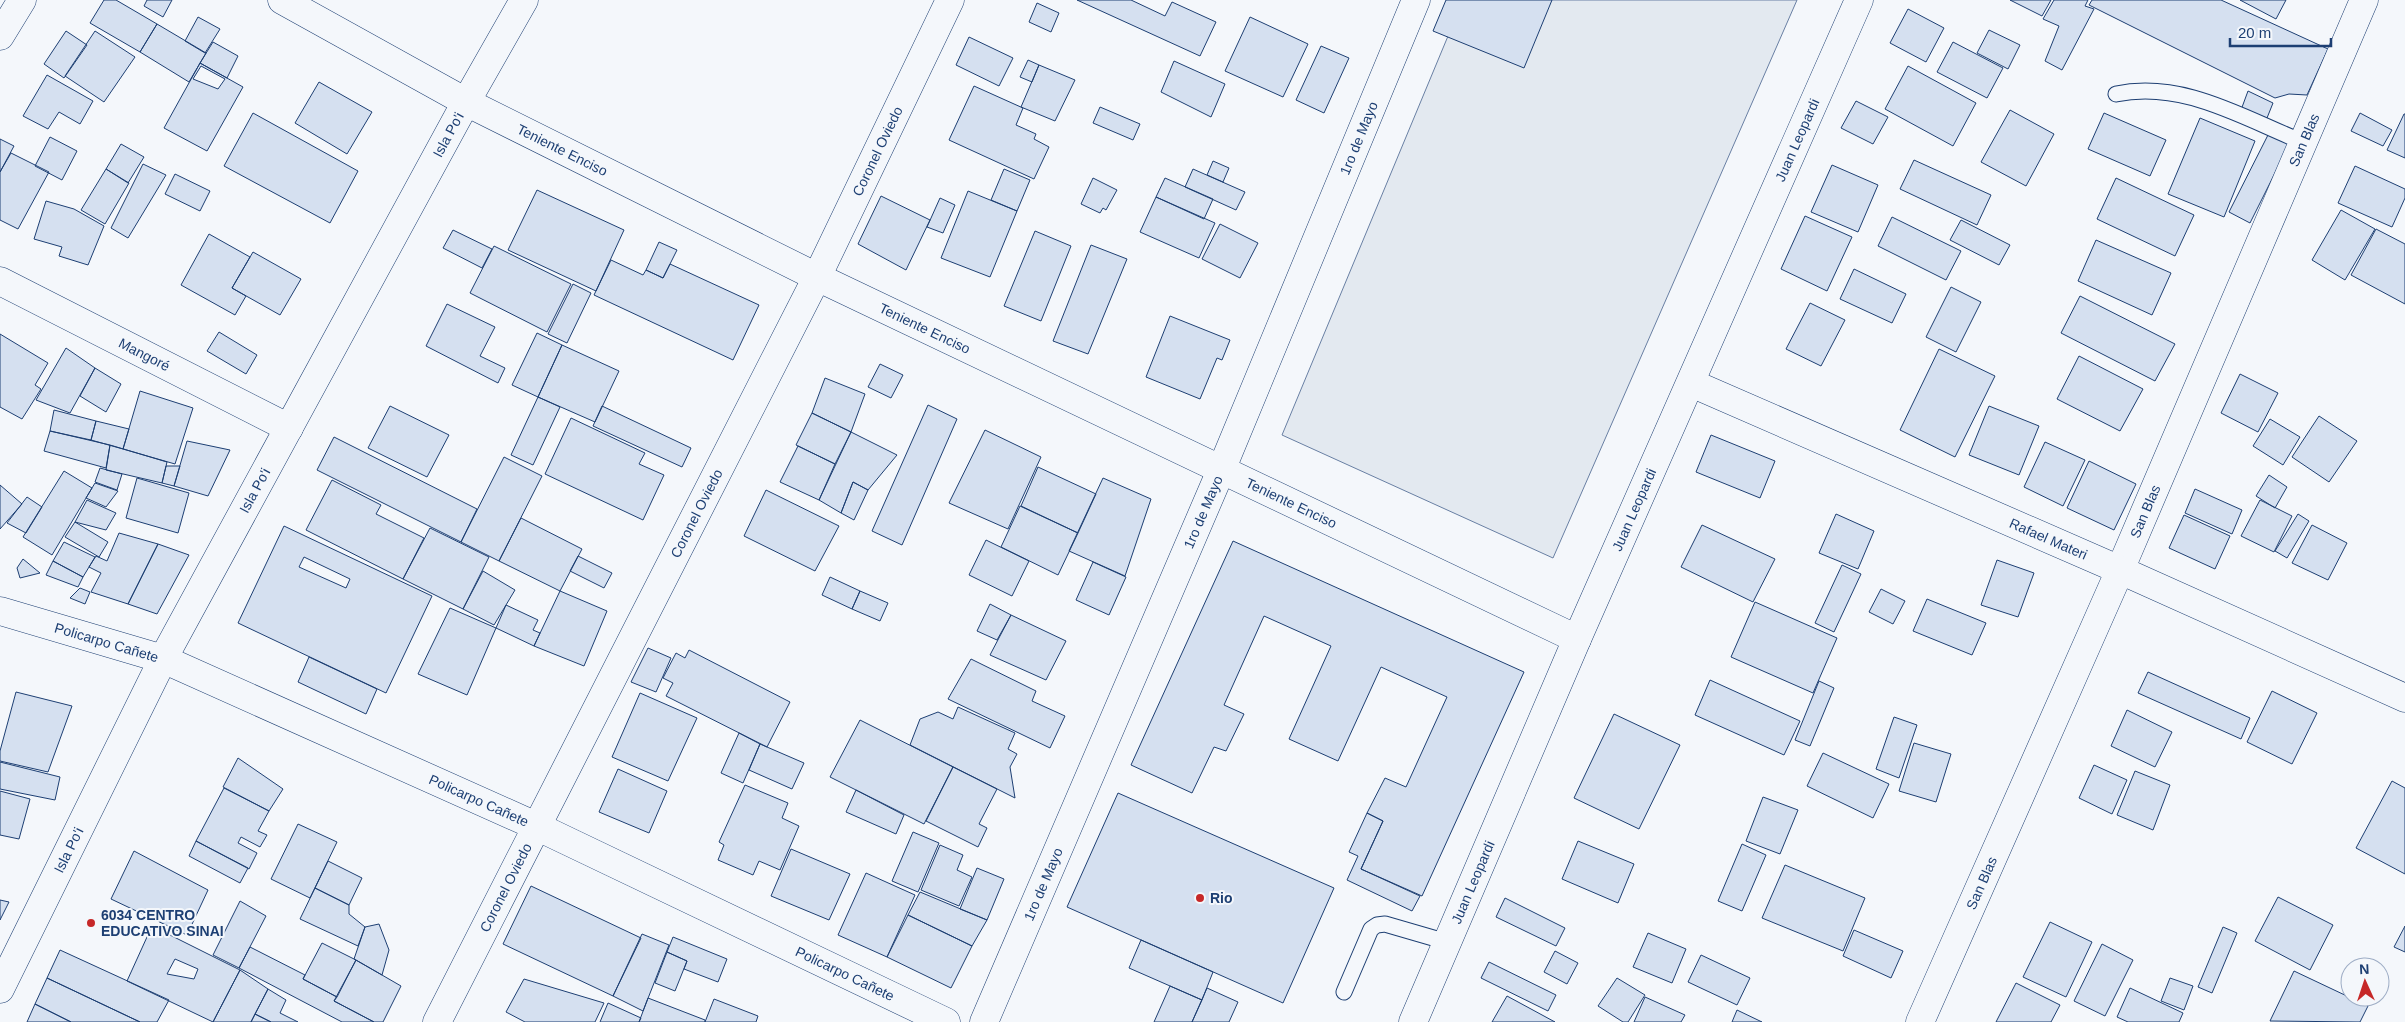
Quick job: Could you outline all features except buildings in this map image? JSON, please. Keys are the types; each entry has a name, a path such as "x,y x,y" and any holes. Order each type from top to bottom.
{"street":[{"path":"0,36 22,0"},
{"name":"Teniente Enciso","path":"282,0 466,102 817,277 1222,468 1577,639"},
{"name":"Isla Po'i","path":"0,989 163,659 466,102 524,0"},
{"name":"Coronel Oviedo","path":"437,1022 817,277 950,0"},
{"name":"1ro de Mayo","path":"984,1022 1222,468 1416,0"},
{"name":"Juan Leopardi","path":"1413,1022 1577,639 1859,0"},
{"name":"San Blas","path":"1920,1022 2120,570 2364,0"},
{"name":"Mangoré","path":"0,281 289,428"},
{"name":"Rafael Materi","path":"1691,383 2120,570 2405,698"},
{"name":"Policarpo Cañete","path":"0,611 163,659 536,826 946,1022"}],"lane":[{"path":"2116,94 2151,90 2190,95 2303,142"},
{"path":"1344,992 1371,929 1377,925 1385,924 1447,942"}],"shaded area":[{"path":"1463,0 1797,0 1553,558 1282,435"}],"place":[{"name":"Rio","path":"1200,898"},
{"name":"6034 CENTRO EDUCATIVO SINAI","path":"91,923"}]}
